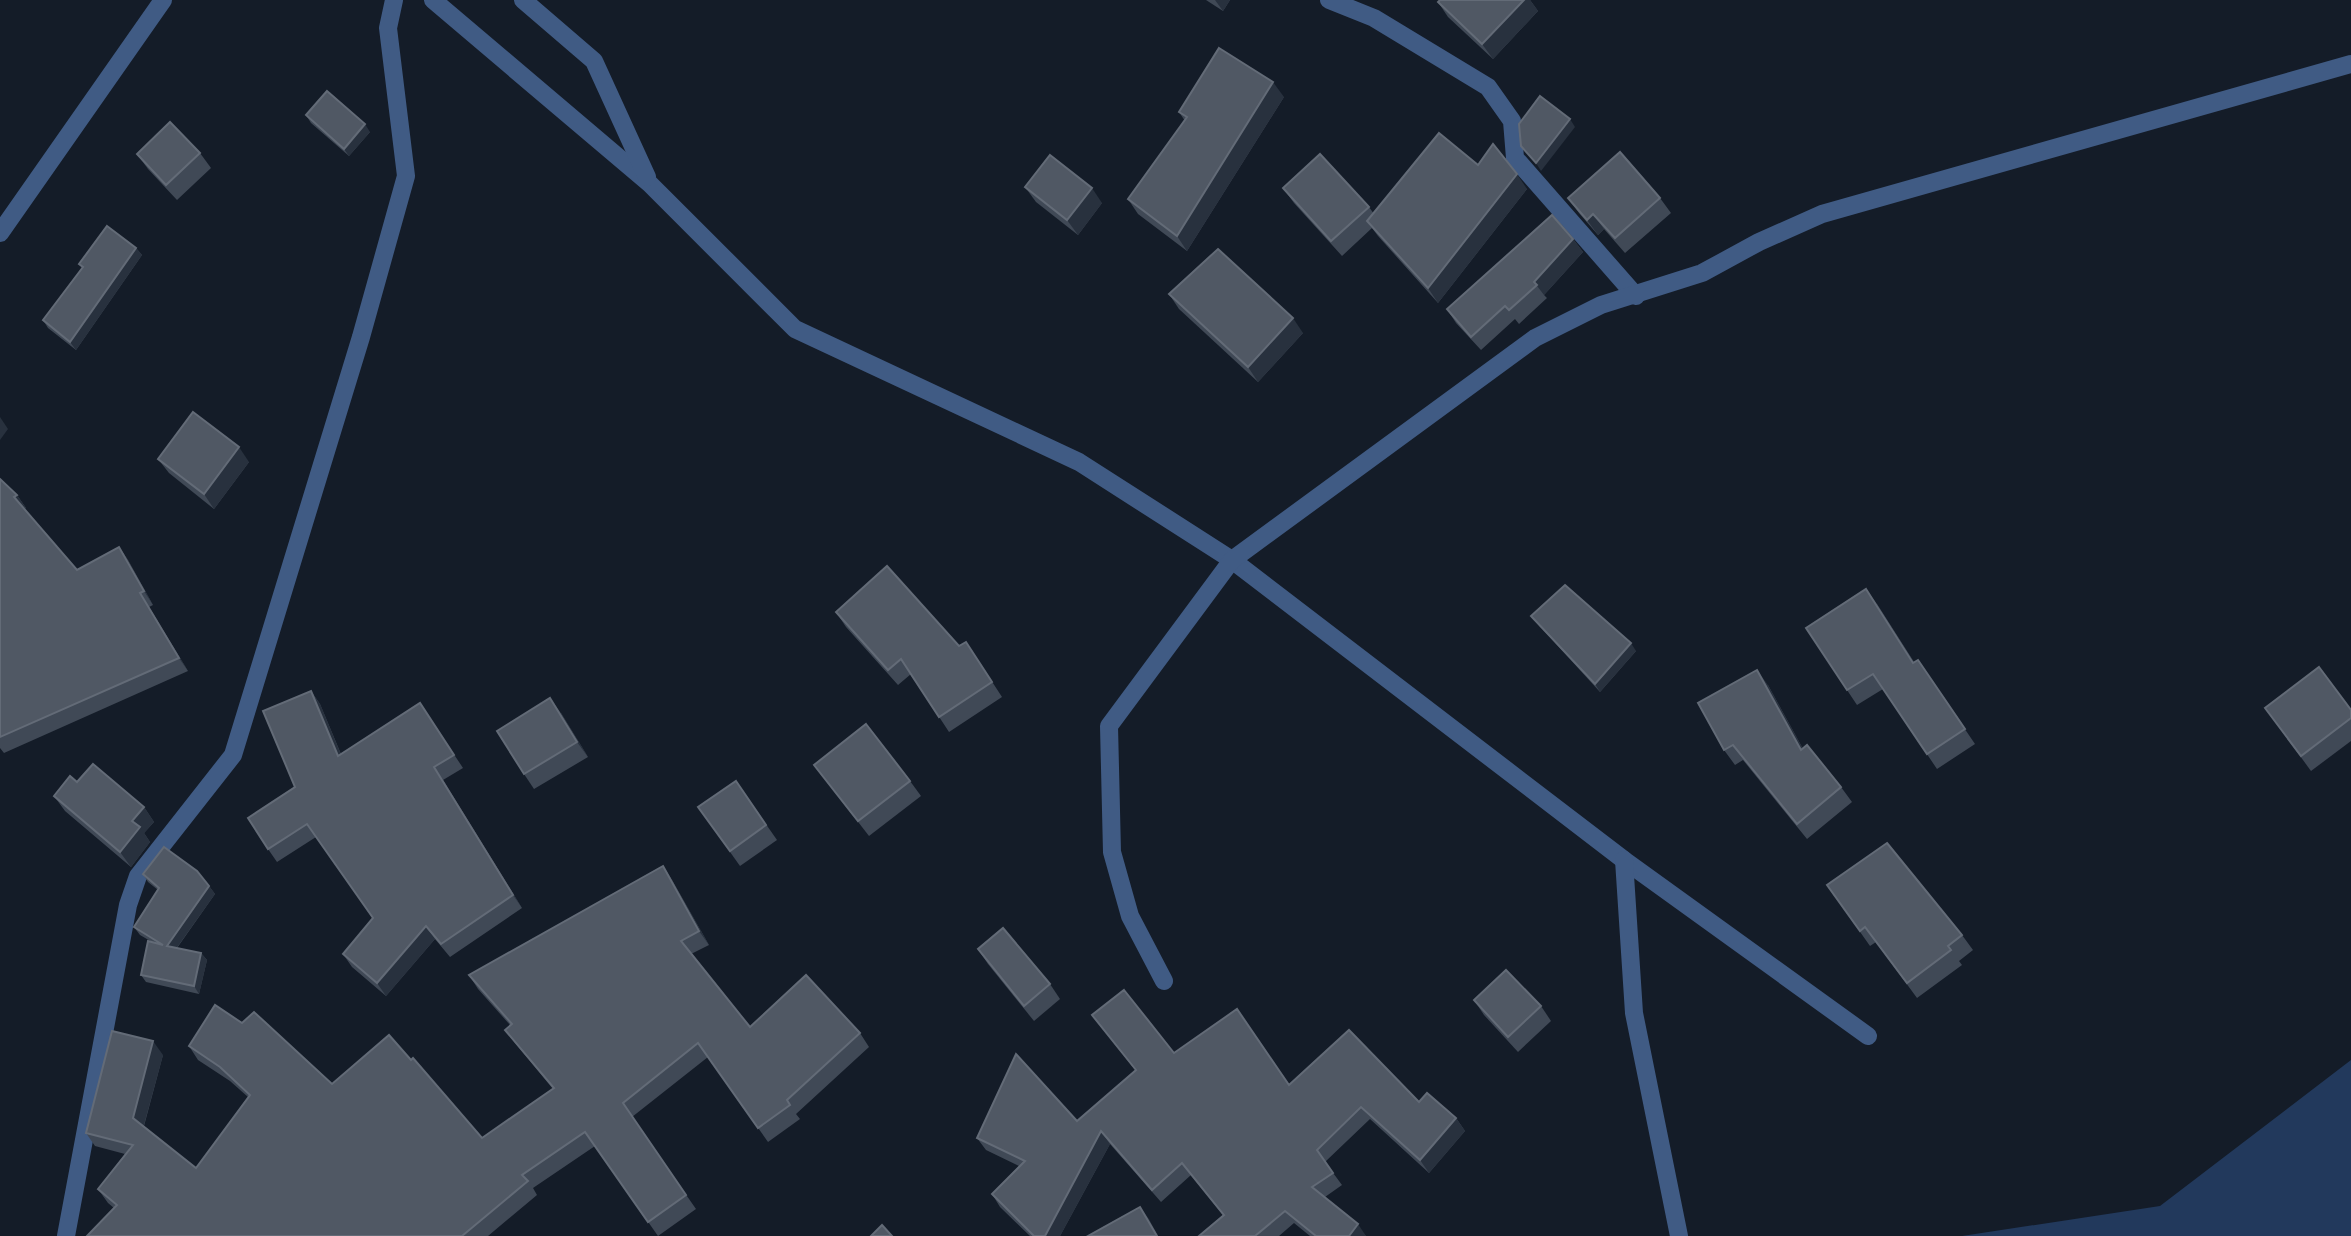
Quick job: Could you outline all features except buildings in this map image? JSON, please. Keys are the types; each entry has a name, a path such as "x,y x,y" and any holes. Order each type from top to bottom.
{"street":[{"path":"0,233 163,0"},
{"path":"66,1236 128,905 138,876 233,755 361,337 405,176 388,28 394,0"},
{"path":"433,0 650,184 795,329 1079,462 1232,560 1624,860 1868,1035"},
{"path":"523,0 594,61 650,184"},
{"path":"1329,0 1374,18 1488,87 1512,121 1515,158 1636,296"},
{"path":"1164,981 1130,916 1112,852 1109,726 1232,560 1535,338 1601,305 1702,273 1759,242 1822,214 2351,64"},
{"path":"1624,860 1634,1013 1679,1236"}],"shaded area":[{"path":"2351,1060 2351,1236 1962,1236 2160,1206"}]}
